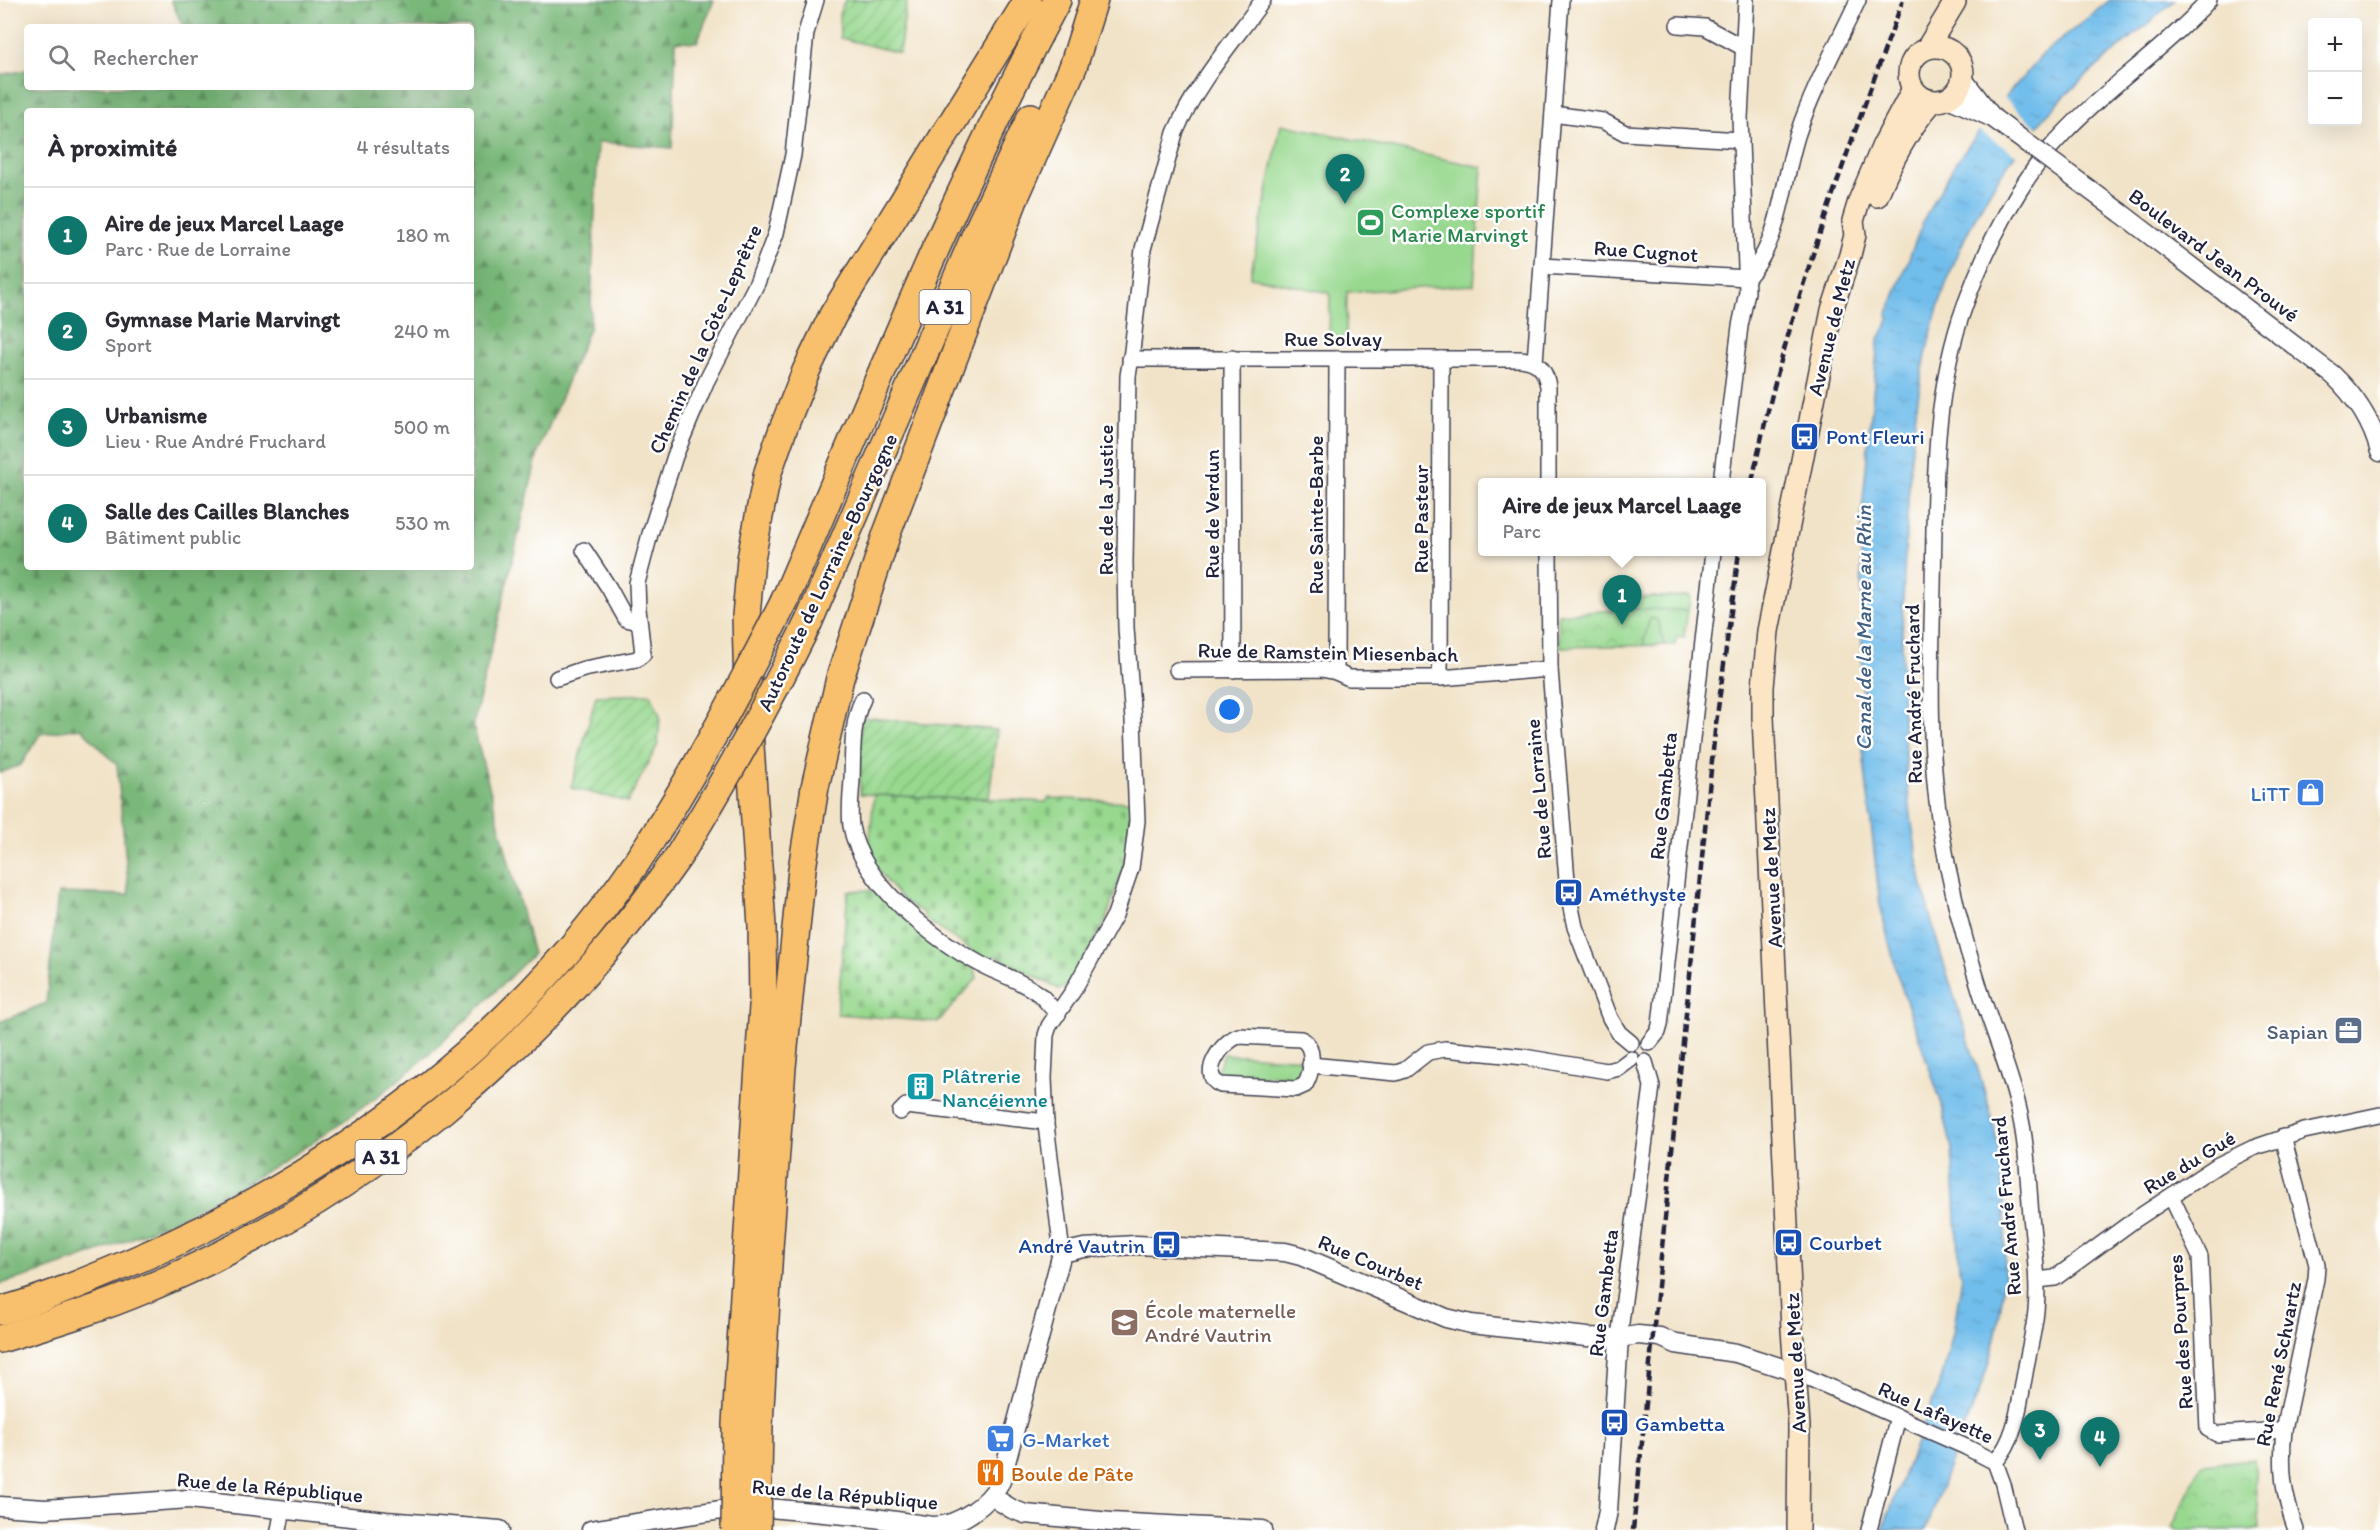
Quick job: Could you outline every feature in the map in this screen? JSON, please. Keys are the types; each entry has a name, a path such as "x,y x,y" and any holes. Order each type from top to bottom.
{"highway":[{"path":"758,1530 758,1247 763,1006 762,926 748,730 746,616 751,559 768,472 806,371 833,315 1028,0"},
{"name":"Autoroute de Lorraine-Bourgogne","path":"0,1311 112,1271 214,1225 288,1184 377,1125 424,1090 511,1011 569,948 625,881 683,791 726,715 784,602 964,186 1011,87 1057,0"},
{"path":"735,1530 736,1424 782,1067 802,869 815,786 840,678 886,533 1011,206 1072,67 1094,0"},
{"name":"Autoroute de Lorraine-Bourgogne","path":"0,1339 108,1304 184,1272 270,1229 364,1170 457,1098 541,1021 578,983 615,939 678,857 762,716 809,621 975,236 1050,78 1094,0"}],"main road":[{"path":"1927,48 1941,47 1954,52 1960,60 1964,79 1960,87 1940,100 1925,99 1913,88 1909,80 1909,70 1912,60 1927,48 1955,1"},
{"path":"1954,52 1955,1"},
{"name":"Avenue de Metz","path":"1798,1530 1800,1478 1763,687 1768,631 1805,436 1832,310 1855,235 1853,221 1883,145 1913,88"},
{"name":"Avenue de Metz","path":"1855,235 1866,224 1902,143 1918,117 1940,100"}],"street":[{"name":"Chemin de la Côte-Leprêtre","path":"557,678 584,669 637,659 643,654 638,583 650,534 675,456 705,382 757,283 776,233 793,155 806,33 816,0"},
{"name":"Rue de la Justice","path":"1062,1253 1046,1122 1044,1078 1046,1035 1049,1026 1105,936 1115,915 1128,881 1135,846 1137,797 1126,628 1126,433 1130,359 1143,249 1175,133 1195,94 1263,0"},
{"path":"1548,478 1548,386 1544,371 1535,362 1561,0"},
{"path":"1722,478 1740,326 1747,292 1741,140 1746,0"},
{"path":"1747,278 1765,250 1782,201 1798,132 1858,0"},
{"name":"Rue André Fruchard","path":"1995,1462 2006,1448 2014,1427 2035,1317 2037,1280 2025,1140 2018,1106 1968,952 1947,864 1934,778 1931,677 1935,477 1943,393 1965,303 2006,216 2033,171 2063,133 2187,23 2209,0"},
{"path":"1678,25 1705,27 1743,47"},
{"name":"Boulevard Jean Prouvé","path":"1964,79 1993,118 2333,375 2360,406 2370,423 2380,453"},
{"name":"Boulevard Jean Prouvé","path":"1940,100 1993,118"},
{"path":"1553,114 1603,121 1626,133 1741,140"},
{"name":"Rue Cugnot","path":"1542,266 1747,278"},
{"name":"Rue de Verdun","path":"1232,358 1233,670"},
{"name":"Rue Solvay","path":"1130,359 1521,359 1535,362"},
{"name":"Rue Sainte-Barbe","path":"1336,359 1336,672"},
{"name":"Rue Pasteur","path":"1440,678 1441,359"},
{"path":"584,550 626,619 639,622"},
{"name":"Rue de Lorraine","path":"1549,556 1550,669 1566,874 1572,914 1610,1018 1636,1055"},
{"name":"Rue Gambetta","path":"1604,1530 1608,1511 1619,1338 1652,1086 1636,1055 1652,1053 1649,1043 1658,1032 1660,1025 1713,556"},
{"name":"Rue de Ramstein Miesenbach","path":"1177,670 1322,669 1349,678 1440,678 1550,669"},
{"path":"863,699 859,705 854,739 850,809 851,826 868,868 890,896 920,923 982,964 1026,985 1041,996 1058,1014"},
{"path":"1239,1036 1301,1039 1311,1048 1311,1065 1305,1085 1296,1089 1221,1084 1214,1082 1210,1072 1226,1044 1239,1036"},
{"path":"1311,1065 1396,1072 1405,1070 1428,1052 1445,1049 1533,1058 1607,1071 1619,1068 1636,1055"},
{"path":"900,1112 906,1106 1046,1122"},
{"name":"Rue du Gué","path":"2037,1280 2055,1278 2133,1221 2218,1164 2283,1137 2380,1115"},
{"name":"Rue René Schvartz","path":"2283,1137 2317,1272 2284,1430 2283,1484 2285,1498 2296,1530"},
{"name":"Rue des Pourpres","path":"2171,1196 2200,1257 2208,1429 2217,1434 2284,1430"},
{"name":"Rue Courbet","path":"1062,1253 1084,1248 1136,1245 1285,1252 1301,1256 1446,1318 1471,1324 1619,1338 1638,1335 1660,1336 1676,1344 1736,1353 1795,1372"},
{"path":"953,1527 991,1496 1003,1474 1062,1253"},
{"name":"Rue Lafayette","path":"1795,1372 1966,1446 1995,1462 2014,1530"},
{"path":"1869,1530 1905,1421"},
{"path":"991,1496 1025,1514 1111,1522 1263,1530"},
{"name":"Rue de la République","path":"0,1506 45,1509 178,1499 500,1530"},
{"name":"Rue de la République","path":"591,1530 747,1506 953,1527"},
{"path":"279,1530 283,1509"}],"green space":[{"path":"171,0 714,0 697,42 676,41 672,148 598,142 590,326 538,453 473,725 533,954 409,1071 301,1150 205,1205 155,1228 104,1250 0,1284 0,1022 46,1003 58,893 129,895 117,765 81,728 40,734 21,765 0,773 0,75 24,71 24,90 474,90 474,24 182,24"},
{"path":"845,0 907,0 899,53 840,38 839,14"},
{"name":"Complexe sportif Marie Marvingt","path":"1281,124 1482,167 1474,285 1347,292 1346,340 1329,340 1330,293 1250,277"},
{"path":"1690,596 1684,637 1677,636 1675,645 1560,647 1558,614 1630,609 1630,598"},
{"path":"1690,596 1688,610 1630,609 1630,598"},
{"path":"1652,618 1658,621 1664,645 1643,645 1649,621"},
{"path":"651,694 660,716 658,744 628,802 571,788 596,696"},
{"path":"861,717 997,730 989,798 860,794"},
{"path":"874,795 1046,802 1049,798 1131,802 1127,856 1105,923 1068,986 1059,989 996,956 983,958 925,919 923,912 899,896 868,856"},
{"path":"875,890 910,922 974,968 977,978 938,1022 837,1014 848,891"},
{"path":"1224,1054 1306,1059 1303,1083 1274,1083 1282,1075 1267,1074 1258,1082 1251,1081 1258,1074 1232,1072 1221,1079 1215,1076"},
{"path":"2254,1459 2260,1528 2177,1530 2172,1527 2202,1464"}],"water":[{"name":"Canal de la Marne au Rhin","path":"2110,0 2175,0 2057,104 2040,122 1996,182 1968,232 1945,286 1929,342 1918,398 1910,476 1903,598 1902,685 1906,772 1917,857 1926,900 1941,956 1993,1122 2004,1204 2005,1268 2000,1315 1985,1375 1926,1530 1882,1530 1942,1377 1953,1333 1962,1276 1959,1270 1952,1149 1941,1102 1897,974 1880,905 1863,750 1861,521 1878,341 1890,318 1887,316 1924,219 1957,161 2007,95 2043,54"}],"pier":[{"path":"2002,96 2039,129 2018,156 1976,129"}],"railway":[{"path":"1753,478 1781,359 1818,238 1903,0"},
{"path":"1633,1530 1715,731 1738,556"}],"place":[{"name":"Gymnase Marie Marvingt","path":"1345,204"},
{"name":"Complexe sportif Marie Marvingt","path":"1370,222"},
{"name":"Pont Fleuri","path":"1805,436"},
{"name":"Aire de jeux Marcel Laage","path":"1622,625"},
{"name":"LiTT","path":"2311,793"},
{"name":"Améthyste","path":"1568,893"},
{"name":"Sapian","path":"2349,1031"},
{"name":"Plâtrerie Nancéienne","path":"921,1087"},
{"name":"Courbet","path":"1788,1242"},
{"name":"André Vautrin","path":"1166,1245"},
{"name":"École maternelle André Vautrin","path":"1124,1322"},
{"name":"Gambetta","path":"1614,1423"},
{"name":"G-Market","path":"1001,1439"},
{"name":"Urbanisme","path":"2040,1460"},
{"name":"Salle des Cailles Blanches","path":"2100,1467"},
{"name":"Boule de Pâte","path":"990,1473"}]}
